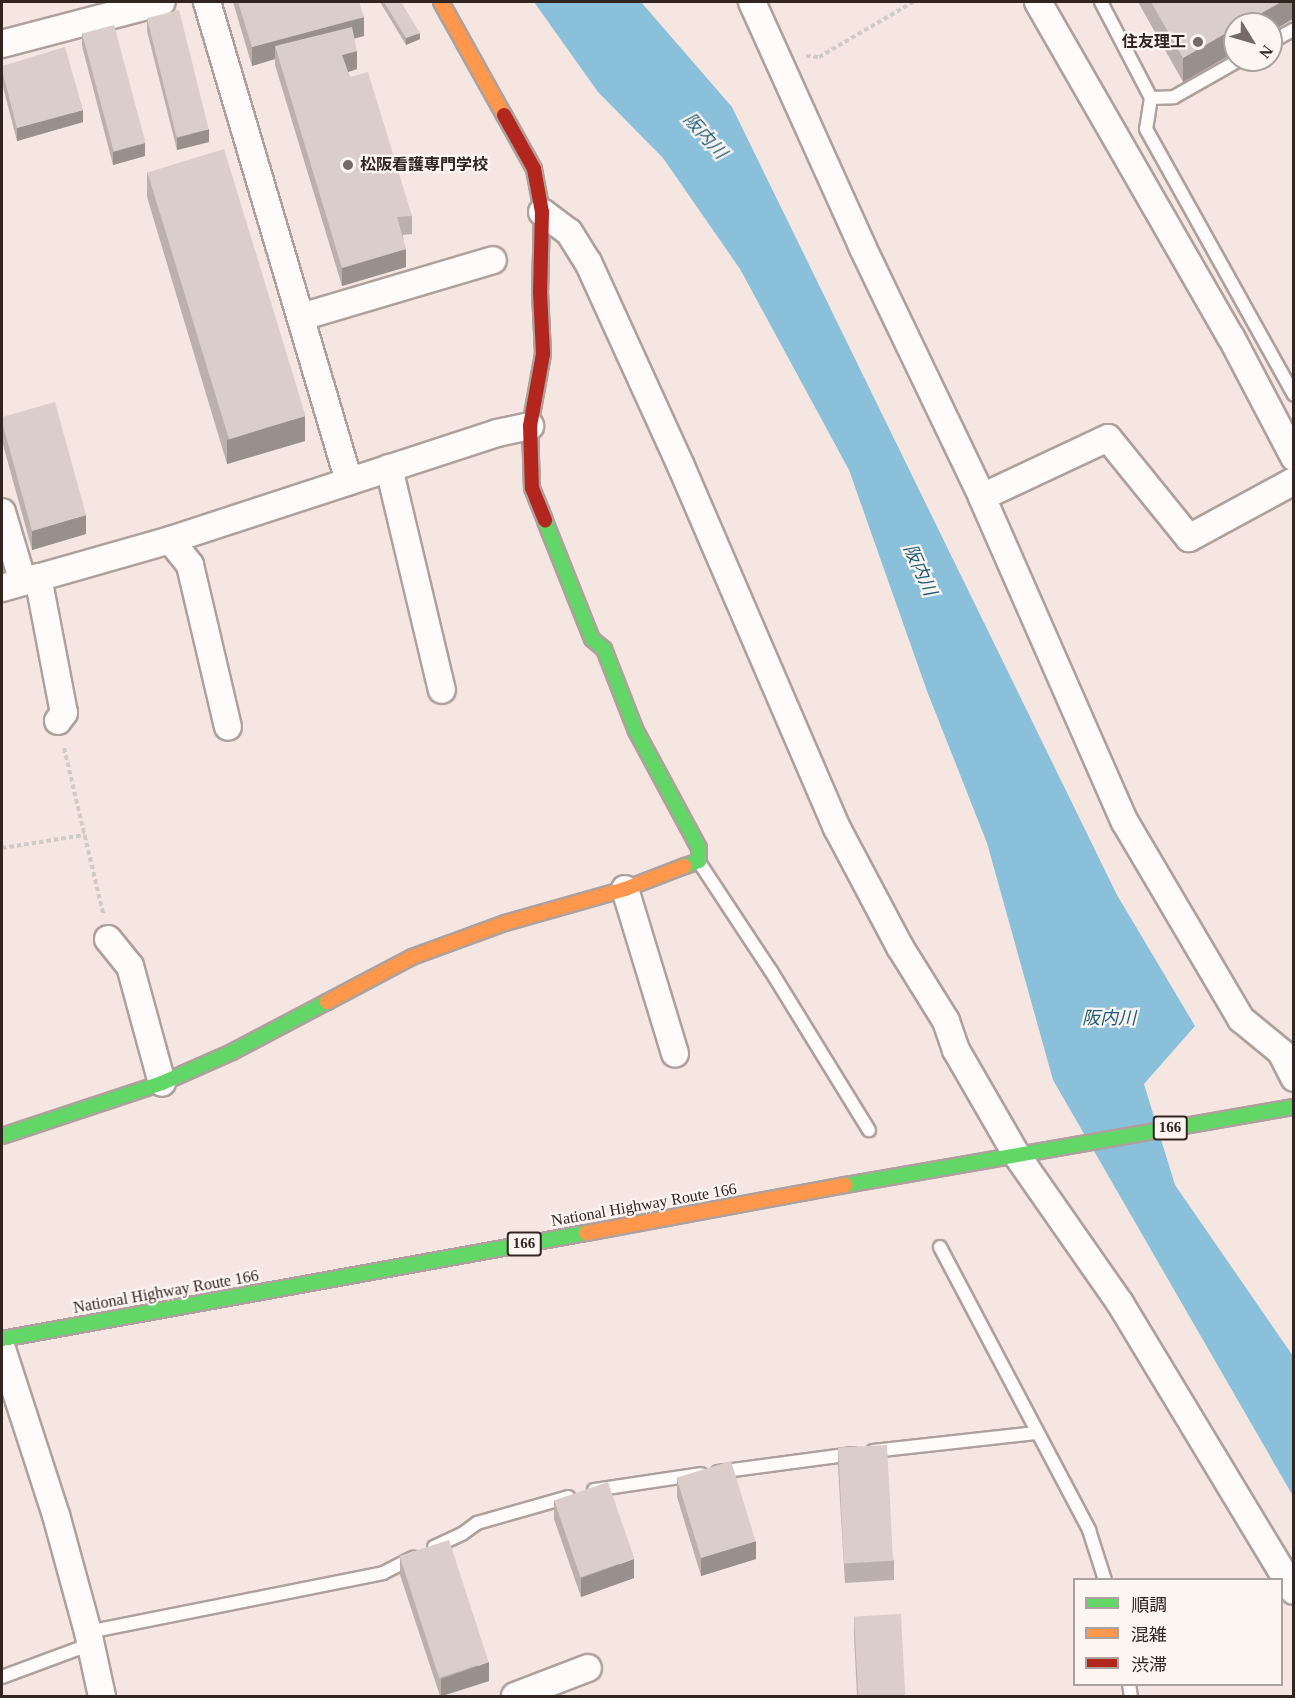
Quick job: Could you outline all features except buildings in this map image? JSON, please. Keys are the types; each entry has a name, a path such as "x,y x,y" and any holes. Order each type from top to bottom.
{"main road":[{"path":"2,1136 162,1083 232,1052 412,957 505,923 625,889 699,861 699,848 644,748 604,650 591,639 532,488 530,426 543,354 540,292 542,212 534,169 441,2"},
{"name":"National Highway Route 166","path":"2,1339 1016,1154 1293,1107"}],"street":[{"path":"2,44 162,2"},
{"path":"207,2 348,481"},
{"path":"752,2 862,246 982,497 1125,822 1241,1019 1281,1052 1293,1078"},
{"path":"1038,2 1231,337 1293,457"},
{"path":"542,212 569,232 588,262 681,466 837,828 900,947 946,1021 956,1050 1016,1154 1120,1303 1293,1591"},
{"path":"301,317 493,260"},
{"path":"21,583 170,540 388,468 530,426"},
{"path":"982,497 1108,438 1189,538 1293,482"},
{"path":"388,468 442,690"},
{"path":"2,512 21,583 64,713 58,721"},
{"path":"170,540 190,565 228,727"},
{"path":"625,889 675,1054"},
{"path":"108,939 130,966 162,1083"},
{"path":"2,1349 56,1515 102,1696"},
{"path":"519,1696 588,1668"}],"lane":[{"path":"1101,2 1151,98 1146,129 1293,395"},
{"path":"1151,98 1174,97 1223,69"},
{"path":"699,861 771,970 869,1130"},
{"path":"940,1246 1036,1433 1089,1530 1104,1578"},
{"path":"2,1677 89,1638 383,1573 462,1534 477,1523 590,1491 655,1479 798,1463 920,1444 1036,1433"}],"path":[{"path":"803,55 819,57 913,2"},
{"path":"58,721 69,778 85,835 108,939"},
{"path":"2,848 85,835"}],"water":[{"name":"阪内川","path":"534,2 641,2 732,107 1117,895 1195,1026 1144,1084 1175,1185 1293,1356 1293,1496 1053,1080 987,843 927,691 849,470 740,269 663,158 598,92"}],"traffic: fast":[{"path":"545,521 592,639 604,649 636,731 699,848 699,861 685,866"},
{"path":"2,1136 162,1083 232,1052 327,1002"},
{"path":"846,1185 1294,1107"},
{"path":"2,1339 586,1233"}],"traffic: slow":[{"path":"441,2 504,115"},
{"path":"327,1002 412,957 505,923 625,889 685,866"},
{"path":"586,1233 846,1185"}],"traffic: jam":[{"path":"504,115 534,169 542,212 540,292 543,354 530,426 532,488 545,521"}],"place":[{"name":"住友理工","path":"1198,42"},
{"name":"松阪看護専門学校","path":"348,165"}]}
